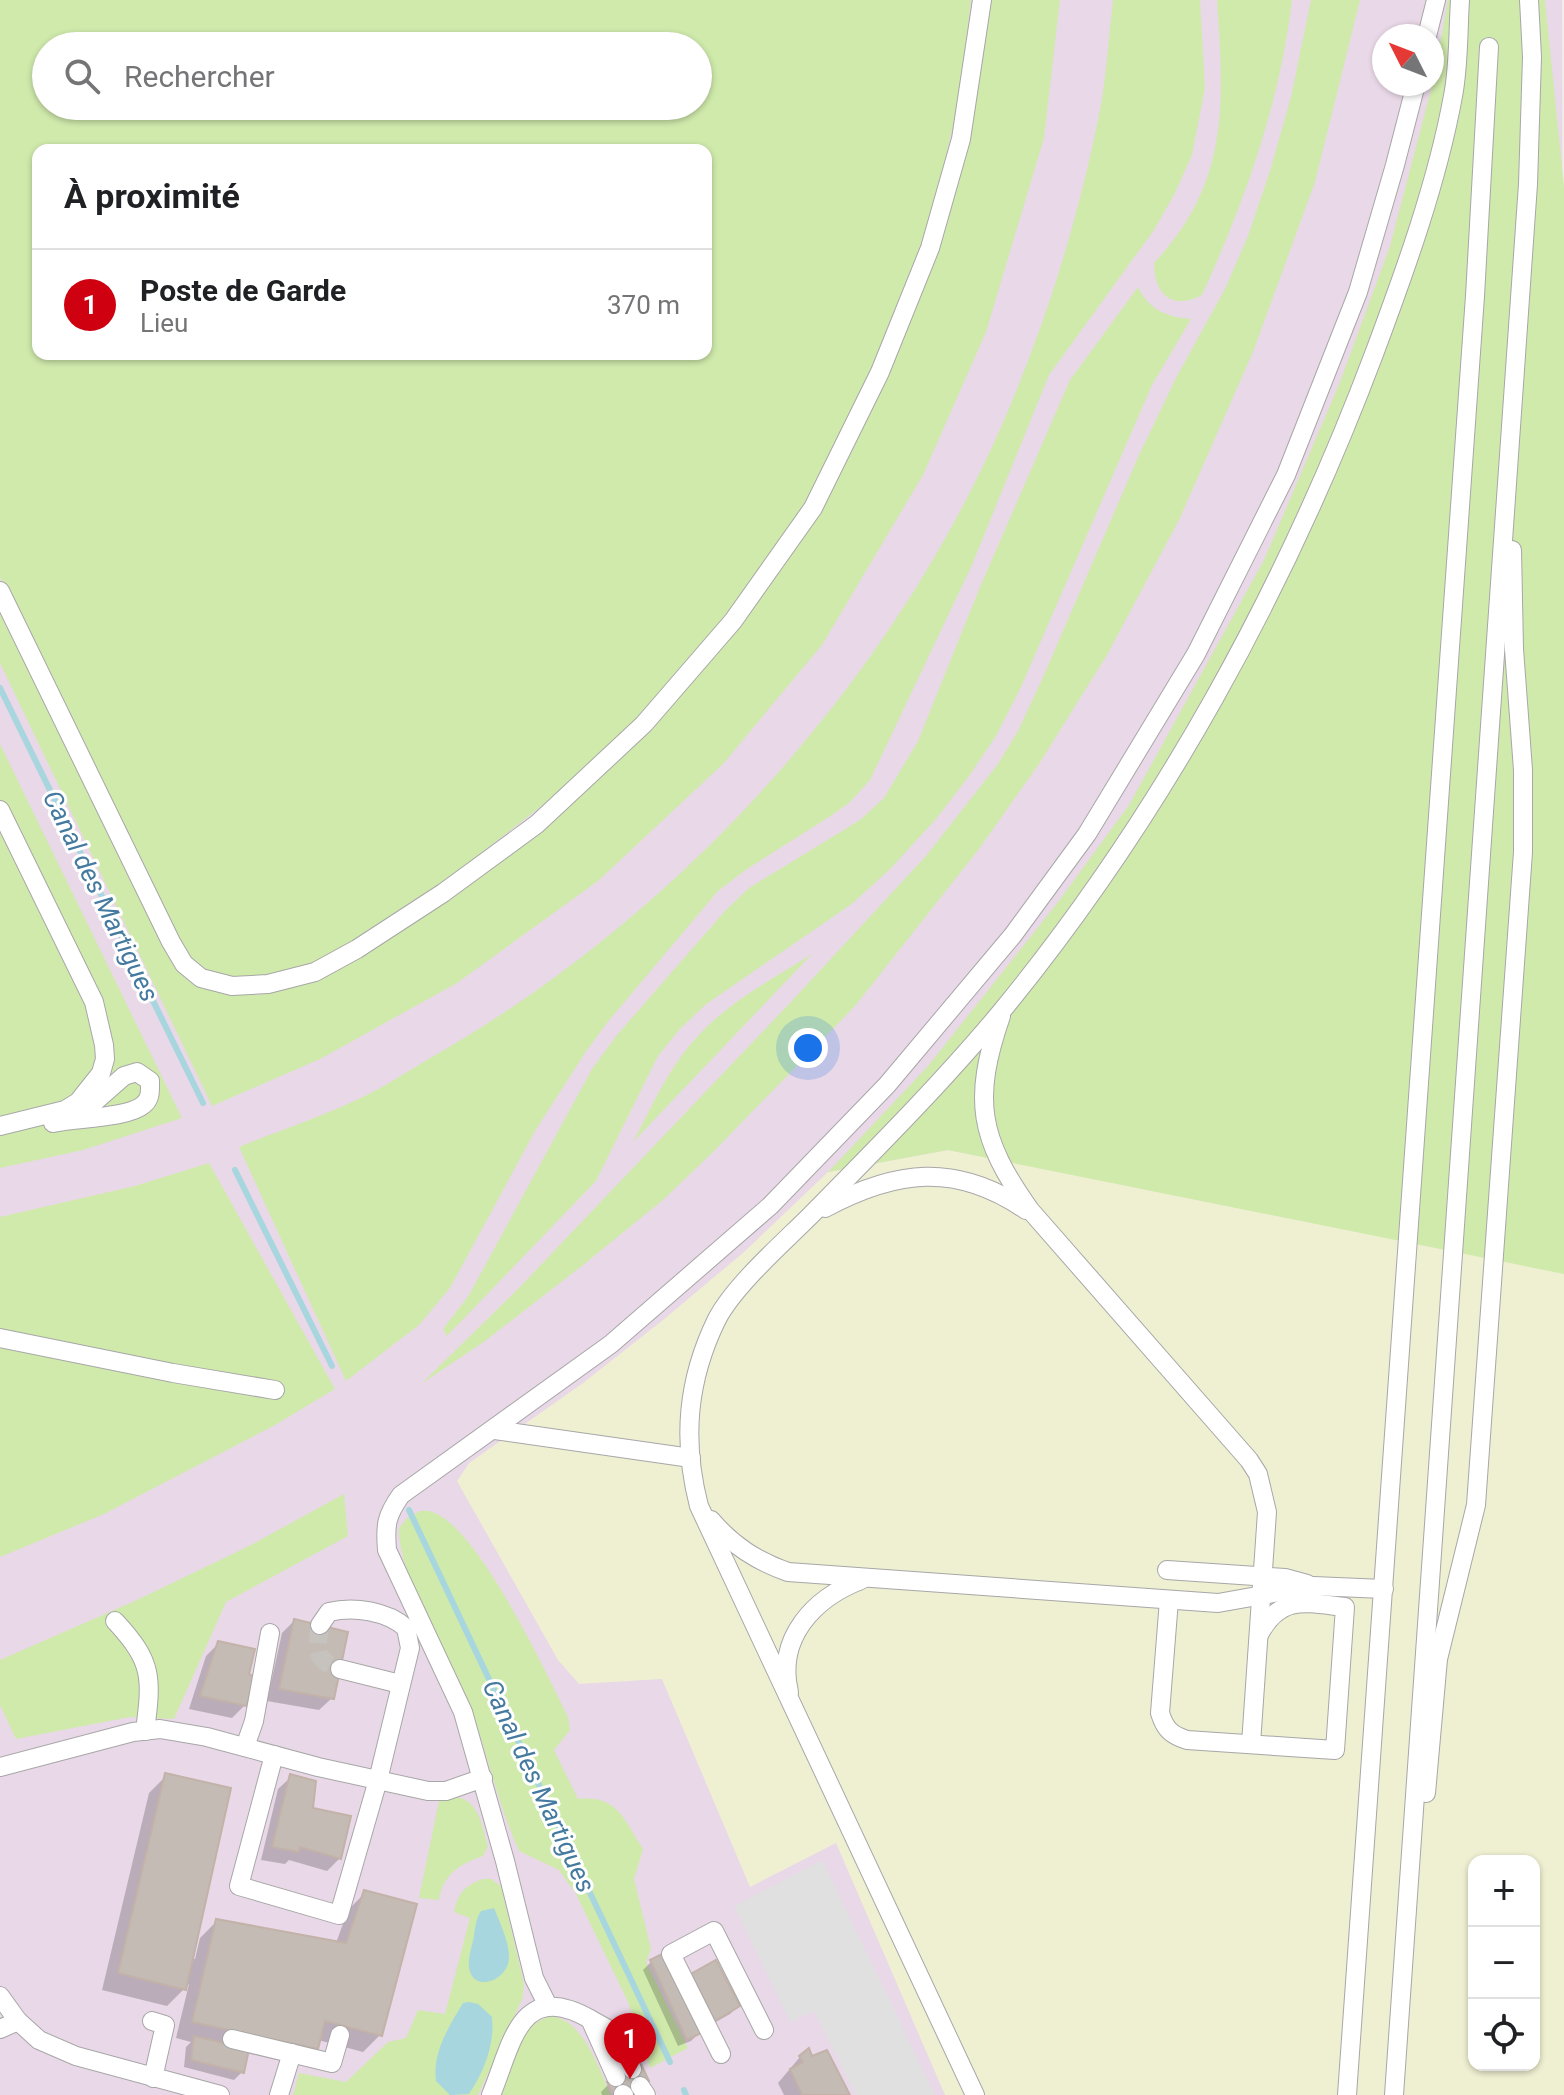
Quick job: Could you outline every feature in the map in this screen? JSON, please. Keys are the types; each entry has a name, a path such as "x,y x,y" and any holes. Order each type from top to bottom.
{"lane":[{"path":"0,591 184,964 201,978 232,986 268,984 315,972 357,949 443,893 537,824 644,724 733,621 813,508 880,372 930,248 961,139 982,0"},
{"path":"1430,24 1436,0"},
{"path":"975,2095 699,1506 692,1480 688,1413 698,1366 719,1315 750,1278 895,1129 1005,1007 1062,934 1159,791 1249,631 1317,496 1393,303 1435,168 1454,93 1460,0"},
{"path":"1395,2095 1528,184 1532,57 1529,0"},
{"path":"1347,2095 1475,296 1489,47"},
{"path":"548,2006 534,1978 463,1712 387,1550 385,1530 389,1512 401,1495 611,1344 770,1206 896,1073 1013,935 1087,834 1196,654 1286,475 1358,292 1413,96"},
{"path":"1395,2095 1438,1659 1476,1505 1523,852 1523,770 1514,649 1509,455"},
{"path":"0,810 94,1002 105,1059 101,1073 78,1102 65,1110 0,1126"},
{"path":"1005,1007 987,1059 983,1084 987,1131 1010,1182 1038,1219 1258,1474 1267,1512 1251,1744"},
{"path":"0,1136 76,1118"},
{"path":"810,1216 857,1191 883,1182 938,1177 965,1180 990,1190 1038,1219"},
{"path":"0,1338 275,1390"},
{"path":"495,1430 691,1458"},
{"path":"699,1506 722,1534 763,1564 788,1572 1218,1603 1262,1586"},
{"path":"1167,1570 1262,1586 1384,1589"},
{"path":"794,1710 787,1682 794,1638 806,1617 822,1600 866,1578"},
{"path":"1169,1600 1160,1713 1164,1725 1173,1736 1187,1740 1335,1750 1345,1607 1299,1602 1284,1606 1259,1634"},
{"path":"274,1755 239,1886 339,1915 378,1780 410,1648 406,1628 398,1621 355,1608 329,1612 320,1625"},
{"path":"115,1621 139,1646 145,1664 150,1691 145,1731"},
{"path":"245,1747 254,1721 270,1633"},
{"path":"340,1669 400,1684"},
{"path":"0,1767 160,1729 428,1791 446,1791 483,1778"},
{"path":"721,2054 671,1954 714,1931 764,2030"},
{"path":"0,1996 18,2021 39,2040 76,2056 220,2095"},
{"path":"491,2095 514,2033 532,2011 548,2006 571,2008 615,2033 630,2086"},
{"path":"0,2029 18,2021"},
{"path":"152,2021 165,2025 153,2078"},
{"path":"232,2039 332,2063 340,2035"},
{"path":"279,2095 292,2053"}],"shaded area":[{"path":"0,0 1562,0 1564,2095 657,2095 649,2081 622,2095 0,2095"},
{"path":"822,1860 935,2095 856,2095 814,2011 790,2022 734,1906"}],"green space":[{"path":"0,0 971,0 959,99 929,229 890,333 819,480 760,571 672,684 571,783 414,905 309,968 279,976 230,980 198,968 179,944 0,577"},
{"path":"986,0 1060,0 1044,138 986,332 923,475 822,645 723,764 598,881 457,983 320,1059 212,1106 0,663 0,610 172,962 195,983 213,989 258,995 310,982 541,828 782,564 845,464 935,249"},
{"path":"1113,0 1200,0 1205,88 1192,155 1154,230 1049,375 972,565 870,780 849,803 718,891 585,1053 535,1131 450,1288 419,1325 346,1381 239,1147 373,1092 522,1000 608,936 690,864 766,787 835,703 898,615 954,523 1018,387 1048,307 1084,183 1102,99"},
{"path":"1217,0 1292,0 1270,114 1233,224 1202,295 1174,300 1161,291 1154,263 1179,233 1197,202 1217,140 1221,73"},
{"path":"1311,0 1360,0 1315,182 1253,352 1179,520 1107,655 1039,764 979,849 855,1006 714,1151 663,1200 583,1265 485,1341 421,1384 516,1291 789,1004 926,856 998,764 1018,731 1044,675 1139,455 1177,376 1225,289 1248,236 1291,97"},
{"path":"1448,0 1545,0 1564,187 1564,1274 948,1150 828,1172 928,1066 1058,902 1129,805 1264,560 1340,382 1390,246 1429,96 1444,96 1444,24"},
{"path":"1138,287 1153,307 1191,319 1152,385 1021,687 996,736 936,819 891,868 853,903 705,1005 679,1030 658,1056 596,1181 447,1336 443,1329 469,1295 592,1069 617,1035 725,911 749,888 860,820 884,798 918,741 980,587 1070,380"},
{"path":"0,744 182,1118 83,1150 0,1168"},
{"path":"812,954 633,1142 669,1074 709,1024 737,1002"},
{"path":"948,1150 1564,1268 1564,2095 945,2095 836,1843 750,1887 662,1679 579,1684 558,1660 457,1481 469,1463 583,1383 744,1252 828,1172"},
{"path":"209,1163 335,1389 275,1425 104,1514 0,1557 0,1217 135,1186"},
{"path":"344,1494 348,1536 226,1602 174,1719 130,1717 16,1739 0,1705 0,1660 137,1600 249,1546"},
{"path":"420,1511 431,1511 450,1523 470,1544 509,1603 568,1717 570,1730 554,1750 578,1799 611,1805 625,1819 643,1849 634,1879 651,1949 646,1962 688,2048 650,2068 628,2002 576,1894 559,1870 519,1851 511,1832 467,1699 407,1569 399,1528 406,1519"},
{"path":"461,1798 474,1807 488,1847 483,1856 454,1871 444,1883 439,1900 419,1898 439,1801"},
{"path":"483,1879 491,1879 501,1886 524,1984 523,1997 478,2095 293,2095 299,2073 346,2082 388,2042 406,2038 418,2010 445,2014 470,1918 454,1912 463,1891"},
{"path":"552,2016 573,2027 582,2037 611,2095 501,2095 523,2037 540,2021"}],"water":[{"path":"494,1908 506,1938 509,1957 497,1978 483,1982 472,1975 469,1957 479,1914"},
{"path":"463,2003 478,2004 492,2017 490,2047 484,2067 469,2094 450,2095 436,2081 437,2060 452,2021"}],"building":[{"path":"294,1619 348,1632 334,1699 279,1689"},
{"path":"218,1641 255,1649 249,1674 255,1677 247,1706 200,1696"},
{"path":"165,1773 231,1788 186,1990 118,1973"},
{"path":"290,1774 316,1781 313,1808 351,1816 341,1859 300,1847 299,1852 272,1847"},
{"path":"364,1890 417,1904 382,2036 325,2021 318,2049 192,2022 216,1919 346,1943"},
{"path":"664,1953 701,2033 687,2040 650,1960"},
{"path":"716,1960 740,2006 715,2021 691,1974"},
{"path":"194,2036 249,2049 244,2073 191,2060"},
{"path":"809,2048 812,2056 827,2050 850,2095 802,2095 790,2069 803,2062 799,2056"},
{"path":"641,2064 649,2081 622,2095 614,2095 607,2082"}],"waterway":[{"name":"Canal des Martigues","path":"0,688 203,1103"},
{"name":"Canal des Martigues","path":"235,1170 332,1366"},
{"name":"Canal des Martigues","path":"409,1510 670,2062"},
{"name":"Canal des Martigues","path":"684,2090 686,2095"}],"tunnel":[{"path":"320,1625 318,1641 321,1658 340,1669"}],"place":[{"name":"Poste de Garde","path":"630,2079"}]}
